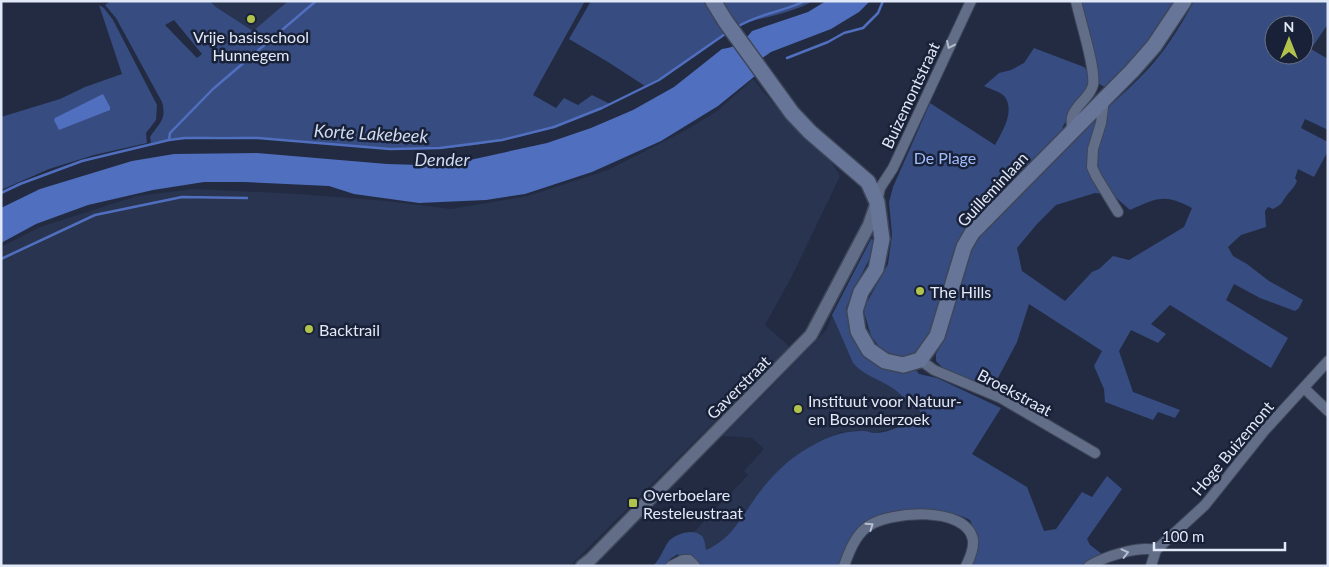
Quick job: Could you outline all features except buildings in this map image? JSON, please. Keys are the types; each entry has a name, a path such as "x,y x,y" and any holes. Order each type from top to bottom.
{"main road":[{"path":"713,1 792,113 810,132 868,182 877,202 882,239 876,269 861,292 855,311 858,331 869,350 885,361 903,365 920,360"},
{"name":"Guilleminlaan","path":"920,360 936,336 964,247 972,233 1104,100 1154,46 1184,1"}],"street":[{"name":"Buizemontstraat","path":"877,202 880,188 893,168 971,1"},
{"path":"1072,132 1072,118 1075,111 1086,100 1093,83 1093,71 1076,1"},
{"path":"1104,100 1101,123 1093,149 1092,167 1118,212"},
{"name":"Gaverstraat","path":"584,565 810,335 869,225 877,202"},
{"name":"Broekstraat","path":"920,360 934,370 1001,398 1095,453"},
{"name":"Hoge Buizemont","path":"1156,550 1205,505 1265,430 1328,361"},
{"path":"1304,388 1328,410"},
{"path":"844,566 855,541 866,527 887,518 917,514 945,517 964,525 970,532 973,540 972,552 966,566"},
{"path":"1092,564 1145,548 1156,550 1151,566"},
{"path":"670,566 683,560 689,560 695,566"}],"shaded area":[{"name":"Vrije basisschool Hunnegem","path":"210,1 288,1 253,31"},
{"path":"826,1 870,1 859,12 831,29 771,52 749,67 755,76 718,106 661,141 592,172 525,194 486,200 419,203 354,194 329,186 204,182 153,190 88,205 36,224 1,243 1,208 40,189 132,161 174,154 257,153 421,165 470,160 547,143 591,128 633,110 674,87 722,49 739,43 752,31 808,12"},
{"path":"753,79 777,108 832,163 840,176 792,276 765,325 791,348 761,375 570,566 1,566 1,247 40,227 137,196 194,189 299,194 387,201 451,209 528,196 608,170 688,129 717,111"},
{"path":"103,94 110,110 59,130 54,120 55,118"},
{"path":"832,315 853,363 889,384 907,402 917,406 921,415 891,429 875,433 865,431 841,432 829,437 744,517 734,530 715,546 706,550 701,534 694,532 748,475 744,471 764,449 752,438 723,436 819,338 827,329"}],"green space":[{"path":"111,1 210,1 253,31 288,1 585,1 533,95 556,108 564,98 578,105 592,95 610,104 559,126 531,134 474,145 445,148 389,149 244,137 197,138 151,143 150,137 163,117 162,102 116,18 105,5","holes":["174,20 202,54 197,58 165,25"]},
{"path":"591,1 703,1 725,34 656,81 645,86 569,39"},
{"path":"721,1 813,1 786,12 739,25"},
{"path":"1081,1 1177,1 1153,36 1105,87 1097,83"},
{"name":"De Plage","path":"1194,1 1328,1 1328,24 1314,45 1314,15 1264,15 1264,65 1314,65 1314,51 1328,59 1328,130 1305,119 1301,128 1328,142 1328,151 1314,177 1298,169 1295,178 1297,181 1282,203 1273,209 1268,207 1265,211 1266,227 1241,235 1228,247 1233,256 1269,281 1303,300 1295,311 1260,298 1234,284 1226,300 1288,338 1271,368 1170,305 1151,324 1166,334 1158,343 1131,330 1119,351 1133,392 1180,410 1175,418 1158,412 1153,420 1105,402 1104,389 1094,366 1102,351 1029,304 1017,342 991,391 943,368 936,361 936,354 946,336 961,272 959,242 949,267 933,328 925,343 916,352 904,357 889,353 880,348 871,336 864,312 866,304 888,264 892,235 889,202 893,187 930,103 995,145 1006,122 1009,109 1008,103 1003,95 984,86 999,73 1011,70 1024,63 1034,48 1084,67 1089,72 1091,82 1063,126 1061,136 1066,143 1149,68 1179,27","holes":["1095,193 1113,195 1130,210 1161,199 1174,200 1192,208 1184,227 1129,260 1113,256 1099,269 1092,272 1065,301 1022,271 1017,248 1056,205"]},
{"path":"99,5 104,8 113,20 157,105 156,120 146,133 147,143 94,155 49,169 1,190 1,117 60,99 85,87 122,74"},
{"path":"871,239 874,240 872,254 846,308 850,329 856,343 866,357 872,362 898,373 916,370 919,374 937,378 1001,408 972,454 1027,487 1044,531 1056,529 1082,492 1092,497 1107,476 1122,489 1087,539 1090,545 1102,554 1081,566 971,566 977,553 976,535 970,520 945,512 915,509 886,513 862,525 851,539 840,566 680,566 682,563 678,554 670,559 666,566 653,566 668,542 679,534 698,533 705,542 706,550 716,545 738,524 771,478 792,459 810,447 832,436 847,432 881,433 899,427 921,415 918,406 910,409 898,392 867,374 853,363 832,315"}],"waterway":[{"path":"169,140 170,133 213,89 316,1"},
{"name":"Korte Lakebeek","path":"737,27 805,1"},
{"path":"787,58 828,42 844,33 863,28 878,13 883,1"},
{"name":"Korte Lakebeek","path":"1,193 82,161 169,140 185,138 258,138 390,149 440,148 502,140 554,127 602,108 659,80 728,32"},
{"path":"1,259 95,215 182,197 247,198"}],"place":[{"name":"Vrije basisschool Hunnegem","path":"251,19"},
{"name":"The Hills","path":"920,291"},
{"name":"Backtrail","path":"309,329"},
{"name":"Instituut voor Natuur- en Bosonderzoek","path":"798,409"},
{"name":"Overboelare Resteleustraat","path":"633,503"}],"water label":[{"name":"Dender","path":"442,159"}]}
